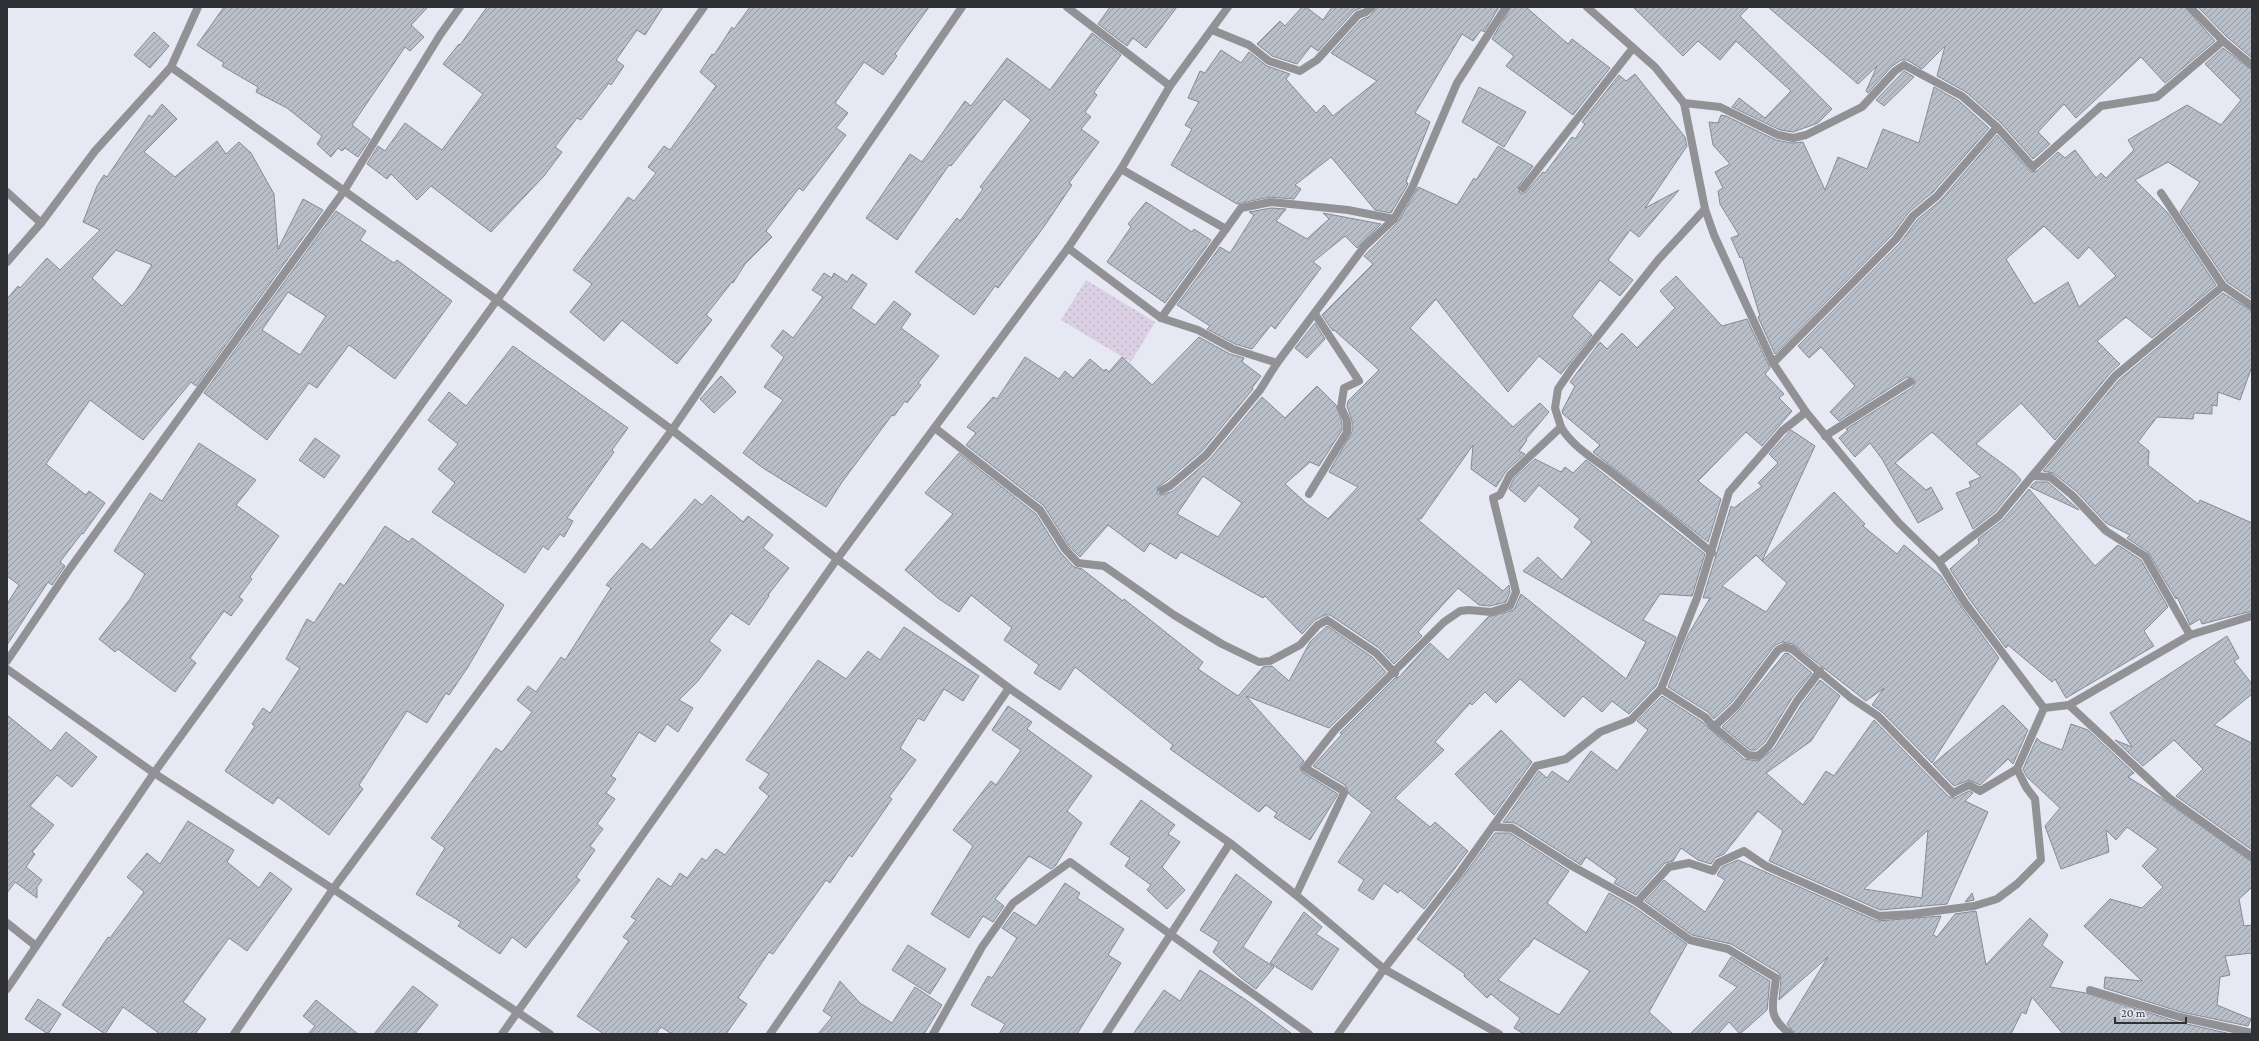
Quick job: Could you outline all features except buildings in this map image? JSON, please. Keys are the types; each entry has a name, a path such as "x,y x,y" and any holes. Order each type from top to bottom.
{"street":[{"path":"7,262 40,223 95,151 171,68 198,7"},
{"path":"7,661 118,501 344,191 440,35 460,7"},
{"path":"7,989 154,773 497,300 704,7"},
{"path":"234,1034 333,889 672,430 962,7"},
{"path":"1067,7 1170,86"},
{"path":"502,1034 837,558 1068,248 1121,169 1170,86 1228,7"},
{"path":"1212,30 1249,45 1269,62 1300,72 1317,60 1358,15 1366,12 1371,7"},
{"path":"1162,490 1170,486 1206,455 1260,390 1277,363 1364,247 1394,219 1412,188 1456,83 1506,7"},
{"path":"1587,7 1655,67 1684,103 1705,210 1714,235 1773,363 1806,412 1825,436 1899,523 1939,562 1965,603 2044,708"},
{"path":"2190,7 2223,41 2252,66"},
{"path":"1684,103 1720,107 1778,135 1793,138 1806,135 1862,107 1895,70 1904,65 1962,96 1997,127 2033,167 2101,106 2157,97 2223,41"},
{"path":"1523,188 1633,48"},
{"path":"171,68 497,300 672,430 837,558 1009,688 1230,843 1296,894 1384,969 1499,1034"},
{"path":"1773,363 1896,239 1913,216 1937,196 1997,127"},
{"path":"1121,169 1226,229"},
{"path":"7,192 40,223"},
{"path":"2161,193 2223,286 2252,306"},
{"path":"1161,318 1241,208 1271,202 1348,210 1394,219"},
{"path":"1705,210 1658,260 1573,367 1558,389 1555,408 1561,427 1565,434 1645,500 1669,516 1712,553"},
{"path":"1068,248 1161,318 1198,330 1233,349 1277,363"},
{"path":"1939,562 1999,516 2115,376 2223,286"},
{"path":"1309,494 1347,432 1347,421 1341,407 1344,388 1359,381 1315,314"},
{"path":"1825,436 1910,382"},
{"path":"1338,1034 1384,969 1458,875 1536,766 1566,759 1600,732 1631,720 1661,689 1681,634 1697,598 1712,553 1729,492 1782,431 1806,412"},
{"path":"1296,894 1344,793 1342,790 1305,768 1335,730 1395,673 1444,622 1460,612 1469,610 1491,612 1510,606 1516,592 1493,498 1500,495 1510,475 1561,427"},
{"path":"935,428 1040,510 1065,549 1078,563 1104,566 1174,615 1222,644 1259,662 1270,661 1300,645 1318,625 1327,620 1376,653 1395,673"},
{"path":"2033,476 2050,478 2072,495 2106,531 2145,556 2190,635"},
{"path":"2044,708 2069,705 2190,635 2252,616"},
{"path":"1714,727 1736,706 1778,650 1784,647 1792,649 1851,698 1878,716 1953,793 1969,785 1980,791 2017,769 2044,708"},
{"path":"7,669 154,773 333,889 550,1034"},
{"path":"1661,689 1705,717 1714,727 1748,755 1758,756 1769,746 1797,701 1820,671"},
{"path":"770,1034 1009,688"},
{"path":"2069,705 2169,798 2252,857"},
{"path":"1637,902 1669,867 1689,863 1713,871 1718,863 1744,851 1766,866 1879,916 1920,913 1974,906 1998,899 2017,884 2041,860 2035,799 2026,787 2017,769"},
{"path":"1493,826 1512,828 1572,866 1637,902 1690,940 1728,949 1776,978 1772,1012 1779,1025 1790,1034"},
{"path":"1106,1034 1230,843"},
{"path":"933,1034 982,947 1013,903 1070,862 1309,1034"},
{"path":"7,923 36,946"},
{"path":"2090,990 2180,1016 2252,1033"}],"shaded area":[{"path":"1086,280 1155,322 1131,362 1061,320"}]}
